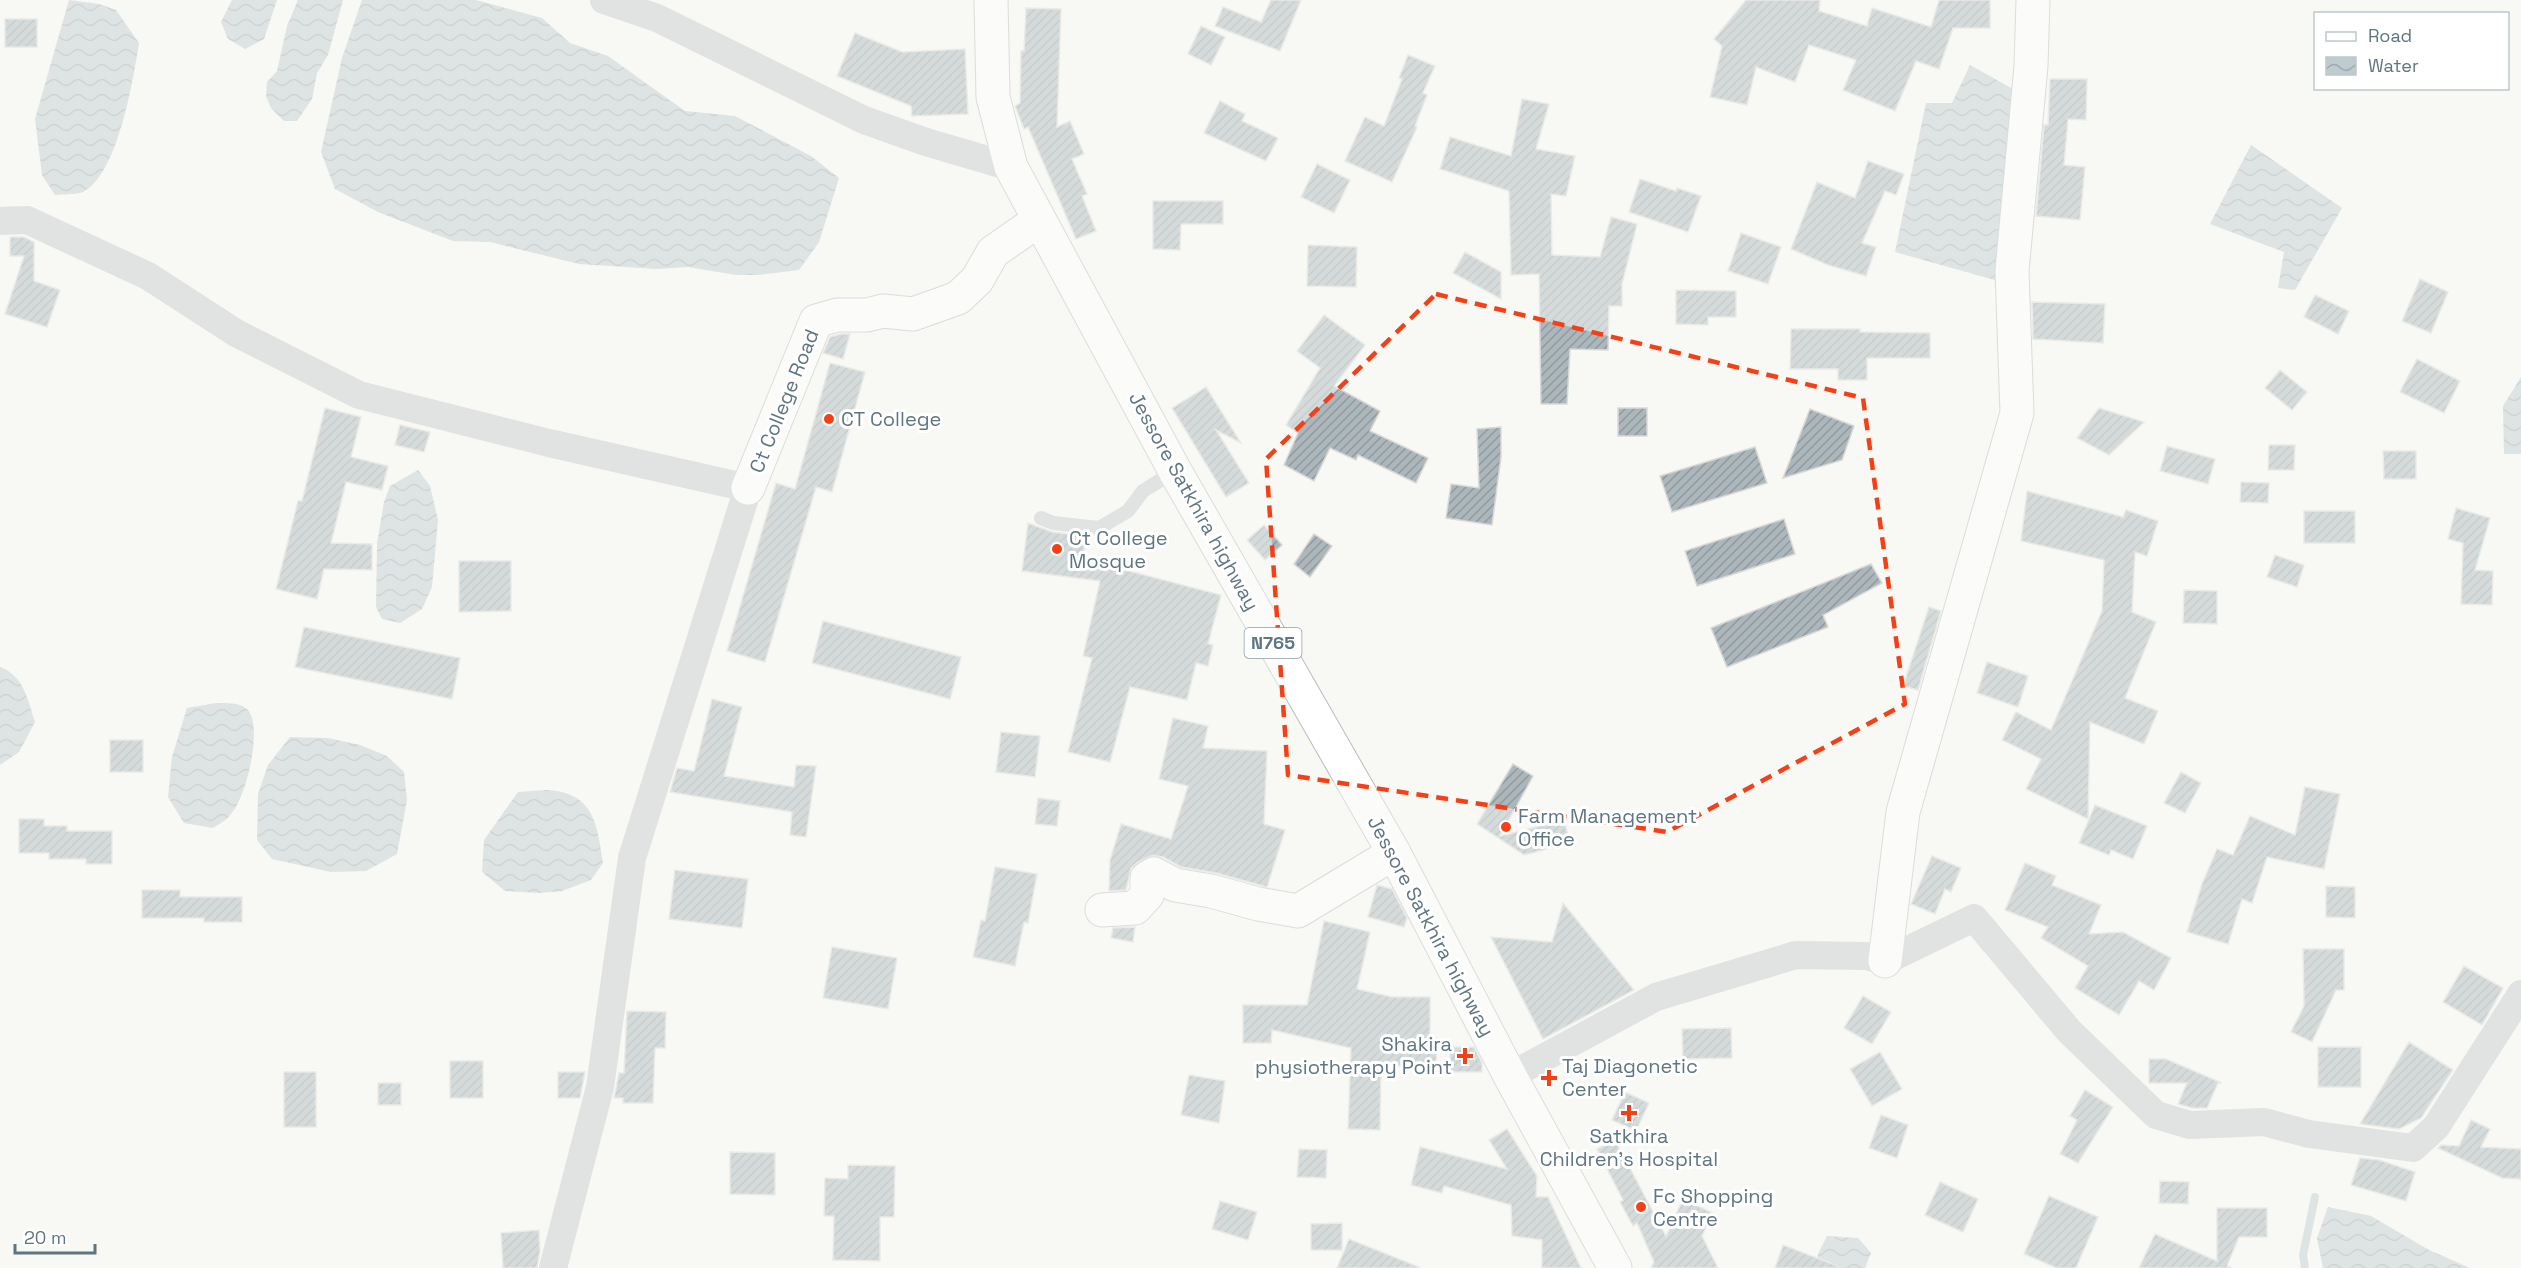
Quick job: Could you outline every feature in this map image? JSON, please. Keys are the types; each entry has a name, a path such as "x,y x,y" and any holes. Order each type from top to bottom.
{"main road":[{"name":"Jessore Satkhira highway","path":"991,0 993,97 1011,167 1175,471 1394,853 1510,1076 1614,1268"},
{"path":"1885,962 1903,812 2017,413 2012,271 2031,66 2032,0"},
{"name":"Ct College Road","path":"748,488 816,321 837,315 867,315 883,311 914,314 958,298 976,280 993,252 1039,220"},
{"path":"1102,910 1135,908 1147,895 1147,878 1154,874 1175,885 1298,911 1394,853"}],"street":[{"path":"604,0 657,18 864,120 926,142 1011,167"},
{"path":"0,221 27,220 148,276 236,333 359,395 549,443 748,488 632,858 600,1087 553,1268"},
{"path":"1510,1076 1656,997 1796,955 1866,956 1885,962 1974,918 2069,1031 2156,1115 2190,1125 2264,1122 2309,1134 2414,1148 2436,1127 2521,994"}],"lane":[{"path":"1041,518 1053,523 1099,528 1128,511 1143,491 1175,471"}],"highlighted area":[{"path":"1436,294 1863,398 1905,704 1667,832 1288,775 1266,459"}],"water":[{"path":"69,0 99,4 116,10 139,43 122,125 106,166 95,182 83,192 55,195 42,175 35,119"},
{"path":"232,0 277,0 264,39 245,49 228,39 221,22"},
{"path":"298,0 343,0 328,55 317,73 312,99 297,121 284,121 271,108 266,96 267,82 277,71 287,26"},
{"path":"362,0 476,0 542,18 570,43 608,56 685,111 735,116 811,156 839,178 819,242 799,270 736,275 688,267 656,269 579,264 490,242 453,241 378,212 335,189 321,152 342,58"},
{"path":"1970,65 2022,94 2002,282 1895,252 1926,103 1952,103"},
{"path":"2251,145 2342,208 2295,290 2278,288 2284,252 2210,224"},
{"path":"2521,377 2521,454 2504,454 2503,406"},
{"path":"418,470 430,486 438,520 432,587 422,609 400,623 382,619 376,607 377,544 384,502 390,486"},
{"path":"0,667 15,676 20,683 35,722 19,752 0,765"},
{"path":"216,703 236,704 247,709 252,718 254,730 251,762 237,806 223,822 213,828 184,823 168,797 172,757 187,708"},
{"path":"290,737 328,738 360,745 387,756 404,772 407,800 397,854 366,871 331,872 272,859 257,840 258,794 268,765"},
{"path":"547,790 563,792 584,804 595,823 603,863 591,880 562,891 540,893 505,891 482,872 484,840 518,792"},
{"path":"2328,1207 2371,1216 2429,1250 2470,1268 2323,1268 2317,1238"},
{"path":"1827,1236 1858,1238 1871,1253 1865,1268 1817,1268 1818,1254"}],"building":[{"path":"1271,0 1301,0 1280,51 1215,26 1223,7 1261,22"},
{"path":"1746,0 1820,0 1819,11 1867,26 1872,8 1931,27 1939,0 1990,0 1990,28 1953,28 1939,69 1916,61 1895,111 1843,90 1856,60 1809,45 1795,82 1756,67 1747,105 1710,97 1722,46 1714,39"},
{"path":"1026,8 1061,9 1057,127 1070,121 1084,154 1072,159 1087,194 1082,196 1096,231 1076,239 1028,127 1024,129 1015,106 1020,103 1021,51 1024,51"},
{"path":"5,19 37,19 37,47 5,47"},
{"path":"1201,26 1225,37 1211,65 1188,54"},
{"path":"855,33 902,52 965,49 968,114 912,116 911,106 837,76"},
{"path":"1408,55 1435,66 1423,93 1427,95 1415,126 1417,127 1392,182 1345,161 1365,117 1384,126 1402,79 1399,78"},
{"path":"2050,79 2087,79 2086,120 2068,119 2064,165 2085,167 2080,220 2036,216 2044,125 2048,125"},
{"path":"1522,99 1549,104 1536,149 1575,156 1566,196 1551,194 1552,255 1600,257 1611,217 1637,224 1622,284 1622,306 1609,306 1608,350 1570,349 1567,404 1541,404 1539,274 1511,275 1509,191 1440,169 1450,137 1511,156"},
{"path":"1220,101 1245,114 1242,121 1278,138 1266,161 1204,133"},
{"path":"1868,161 1904,174 1896,195 1885,191 1862,243 1876,247 1866,276 1828,265 1791,249 1817,182 1855,198"},
{"path":"1317,164 1350,180 1334,213 1301,197"},
{"path":"1640,179 1676,191 1677,188 1701,196 1688,232 1629,212"},
{"path":"1153,201 1223,201 1223,224 1181,224 1180,250 1153,249"},
{"path":"1741,233 1781,247 1768,284 1728,271"},
{"path":"10,237 24,237 34,242 34,281 60,290 47,327 5,314 24,256 10,256"},
{"path":"1308,245 1357,247 1356,287 1307,286"},
{"path":"1465,252 1501,272 1501,299 1453,273"},
{"path":"2420,279 2448,292 2431,333 2402,321"},
{"path":"1676,290 1736,291 1736,317 1708,317 1708,325 1676,324"},
{"path":"2315,295 2349,311 2338,334 2304,317"},
{"path":"2032,302 2105,304 2103,343 2033,339"},
{"path":"1324,315 1365,345 1334,386 1380,411 1370,431 1428,458 1416,483 1358,455 1356,460 1330,448 1314,481 1284,465 1298,433 1286,425 1320,368 1297,351"},
{"path":"1791,329 1860,329 1860,332 1930,333 1930,358 1867,358 1867,380 1838,380 1838,369 1790,369"},
{"path":"850,334 843,359 823,353 830,337"},
{"path":"2417,359 2460,381 2444,413 2400,392"},
{"path":"830,363 865,372 832,492 816,487 765,662 727,651 776,483 795,489"},
{"path":"2280,370 2307,392 2292,410 2265,388"},
{"path":"1206,387 1241,443 1216,430 1249,483 1226,497 1172,408"},
{"path":"325,408 361,417 351,457 388,466 382,490 346,482 331,543 372,544 372,570 324,569 317,599 276,589 298,501 302,501"},
{"path":"1618,408 1647,408 1647,436 1618,436"},
{"path":"2099,408 2144,422 2109,455 2077,438"},
{"path":"1810,409 1854,426 1842,460 1783,478"},
{"path":"400,425 430,432 424,452 395,445"},
{"path":"1501,427 1501,457 1492,525 1446,518 1451,484 1479,488 1477,429"},
{"path":"2269,445 2295,445 2294,470 2268,470"},
{"path":"2167,446 2215,459 2208,484 2160,471"},
{"path":"1755,447 1767,483 1672,512 1660,476"},
{"path":"2383,451 2416,451 2416,479 2384,479"},
{"path":"2241,482 2269,483 2268,503 2240,502"},
{"path":"2027,491 2123,517 2126,510 2158,521 2147,556 2135,552 2132,612 2156,622 2125,698 2158,711 2144,744 2090,722 2088,819 2026,789 2041,759 2002,740 2016,712 2051,730 2102,611 2104,560 2021,541"},
{"path":"2456,508 2490,518 2475,570 2493,571 2492,605 2461,604 2463,543 2448,539"},
{"path":"2304,511 2355,511 2355,543 2304,543"},
{"path":"1784,519 1795,554 1697,586 1685,551"},
{"path":"1028,523 1052,532 1086,536 1083,559 1221,595 1208,644 1213,645 1208,666 1196,663 1187,700 1130,687 1110,762 1068,752 1092,658 1083,656 1100,581 1022,571"},
{"path":"1264,525 1282,545 1265,560 1247,540"},
{"path":"1314,534 1332,546 1310,577 1294,564"},
{"path":"2275,555 2304,565 2297,587 2267,577"},
{"path":"459,561 511,561 511,611 459,612"},
{"path":"1871,564 1882,583 1823,615 1828,627 1727,667 1711,628"},
{"path":"2184,590 2217,591 2217,624 2183,623"},
{"path":"1929,607 1941,611 1918,690 1903,686"},
{"path":"823,621 961,657 950,699 812,663"},
{"path":"304,627 460,658 452,699 295,667"},
{"path":"1987,662 2028,676 2018,707 1977,693"},
{"path":"712,699 742,707 724,776 794,787 796,765 816,766 806,837 790,835 792,812 670,792 677,768 694,771"},
{"path":"1173,718 1208,726 1203,748 1267,751 1264,824 1285,830 1267,887 1216,873 1181,867 1163,857 1153,855 1131,868 1126,890 1109,891 1110,860 1121,824 1171,839 1188,786 1159,779"},
{"path":"1001,732 1040,736 1035,777 996,772"},
{"path":"110,740 143,740 143,772 110,772"},
{"path":"1513,764 1533,776 1500,836 1564,820 1570,843 1524,855 1477,824"},
{"path":"2181,772 2201,783 2185,813 2164,803"},
{"path":"2305,787 2340,794 2324,869 2267,857 2252,903 2242,899 2228,944 2187,932 2202,884 2217,849 2233,855 2250,816 2295,835"},
{"path":"1038,798 1060,801 1057,826 1035,824"},
{"path":"2095,805 2147,826 2133,859 2111,850 2109,855 2079,843"},
{"path":"19,819 44,819 44,826 67,826 67,831 112,831 112,864 86,864 86,859 49,859 49,853 19,853"},
{"path":"1932,856 1961,868 1951,892 1945,889 1935,914 1911,904"},
{"path":"2025,863 2056,876 2052,885 2101,905 2089,934 2123,932 2171,958 2154,990 2139,981 2119,1015 2075,988 2088,966 2041,938 2048,927 2005,910"},
{"path":"995,867 1037,874 1028,923 1024,922 1015,966 973,957 981,920 985,921"},
{"path":"675,870 748,879 742,928 669,919"},
{"path":"1377,885 1392,889 1407,918 1404,927 1368,917"},
{"path":"2326,886 2355,887 2355,918 2326,917"},
{"path":"142,890 180,890 180,897 242,897 242,922 204,922 204,918 142,918"},
{"path":"1563,903 1634,990 1543,1039 1491,937 1552,942"},
{"path":"1324,921 1370,932 1357,989 1392,997 1430,997 1430,1038 1437,1038 1436,1066 1381,1066 1380,1130 1348,1129 1351,1048 1272,1030 1271,1043 1243,1043 1243,1005 1307,1005"},
{"path":"1135,927 1133,942 1111,938 1113,928"},
{"path":"832,947 897,958 888,1009 823,998"},
{"path":"2303,949 2344,949 2344,990 2336,990 2312,1042 2291,1032 2304,1006"},
{"path":"2464,966 2503,988 2482,1025 2443,1002"},
{"path":"1863,996 1891,1012 1872,1044 1844,1028"},
{"path":"627,1011 666,1012 665,1048 655,1048 653,1103 623,1103 623,1098 614,1098 619,1073 624,1073"},
{"path":"1731,1028 1732,1058 1683,1059 1682,1029"},
{"path":"2409,1042 2453,1070 2421,1118 2399,1129 2360,1124"},
{"path":"1450,1047 1474,1047 1482,1063 1482,1072 1450,1072"},
{"path":"2318,1047 2361,1047 2361,1087 2318,1087"},
{"path":"1880,1052 1902,1089 1872,1106 1850,1069"},
{"path":"2149,1059 2166,1059 2222,1083 2218,1083 2207,1108 2192,1108 2178,1104 2187,1083 2149,1083"},
{"path":"450,1061 483,1061 483,1098 450,1098"},
{"path":"284,1072 316,1072 316,1127 284,1127"},
{"path":"558,1072 585,1072 580,1098 558,1098"},
{"path":"1189,1075 1225,1081 1219,1123 1181,1115"},
{"path":"378,1083 401,1083 401,1105 378,1105"},
{"path":"2085,1090 2113,1107 2078,1163 2060,1154 2077,1120 2070,1116"},
{"path":"1625,1092 1649,1103 1636,1131 1612,1120"},
{"path":"1881,1115 1908,1125 1897,1158 1869,1148"},
{"path":"2471,1120 2490,1129 2481,1147 2521,1149 2521,1179 2502,1178 2438,1148 2441,1145 2459,1146"},
{"path":"1507,1129 1537,1176 1536,1197 1548,1197 1581,1268 1542,1268 1542,1240 1512,1236 1511,1205 1444,1186 1442,1193 1411,1185 1420,1147 1507,1169 1489,1140"},
{"path":"1615,1140 1666,1236 1683,1199 1713,1213 1702,1236 1718,1268 1651,1268 1654,1262 1637,1223 1633,1226 1620,1202 1623,1200 1597,1149"},
{"path":"1299,1149 1327,1150 1326,1178 1297,1177"},
{"path":"730,1152 775,1153 775,1195 730,1194"},
{"path":"2360,1158 2379,1160 2415,1172 2406,1201 2351,1185"},
{"path":"848,1165 895,1166 894,1217 880,1217 880,1261 833,1260 834,1216 824,1216 825,1178 848,1179"},
{"path":"2160,1181 2189,1182 2188,1204 2159,1203"},
{"path":"1940,1182 1978,1199 1963,1232 1925,1215"},
{"path":"2049,1196 2098,1217 2076,1268 2057,1268 2024,1254"},
{"path":"1220,1201 1257,1212 1248,1240 1212,1229"},
{"path":"2217,1208 2267,1208 2267,1237 2239,1237 2227,1266 2232,1268 2139,1268 2155,1234 2217,1261"},
{"path":"1342,1223 1342,1250 1311,1250 1311,1224"},
{"path":"539,1230 540,1251 537,1268 503,1268 501,1233"},
{"path":"1349,1239 1419,1267 1337,1268"},
{"path":"1783,1245 1838,1266 1838,1268 1775,1268"}],"waterway":[{"path":"2305,1268 2303,1255 2315,1197"}],"place":[{"name":"CT College","path":"829,419"},
{"name":"Ct College Mosque","path":"1057,549"},
{"name":"Farm Management Office","path":"1506,827"},
{"name":"Shakira physiotherapy Point","path":"1465,1056"},
{"name":"Taj Diagonetic Center","path":"1549,1078"},
{"name":"Satkhira Children’s Hospital","path":"1629,1113"},
{"name":"Fc Shopping Centre","path":"1641,1207"}]}
